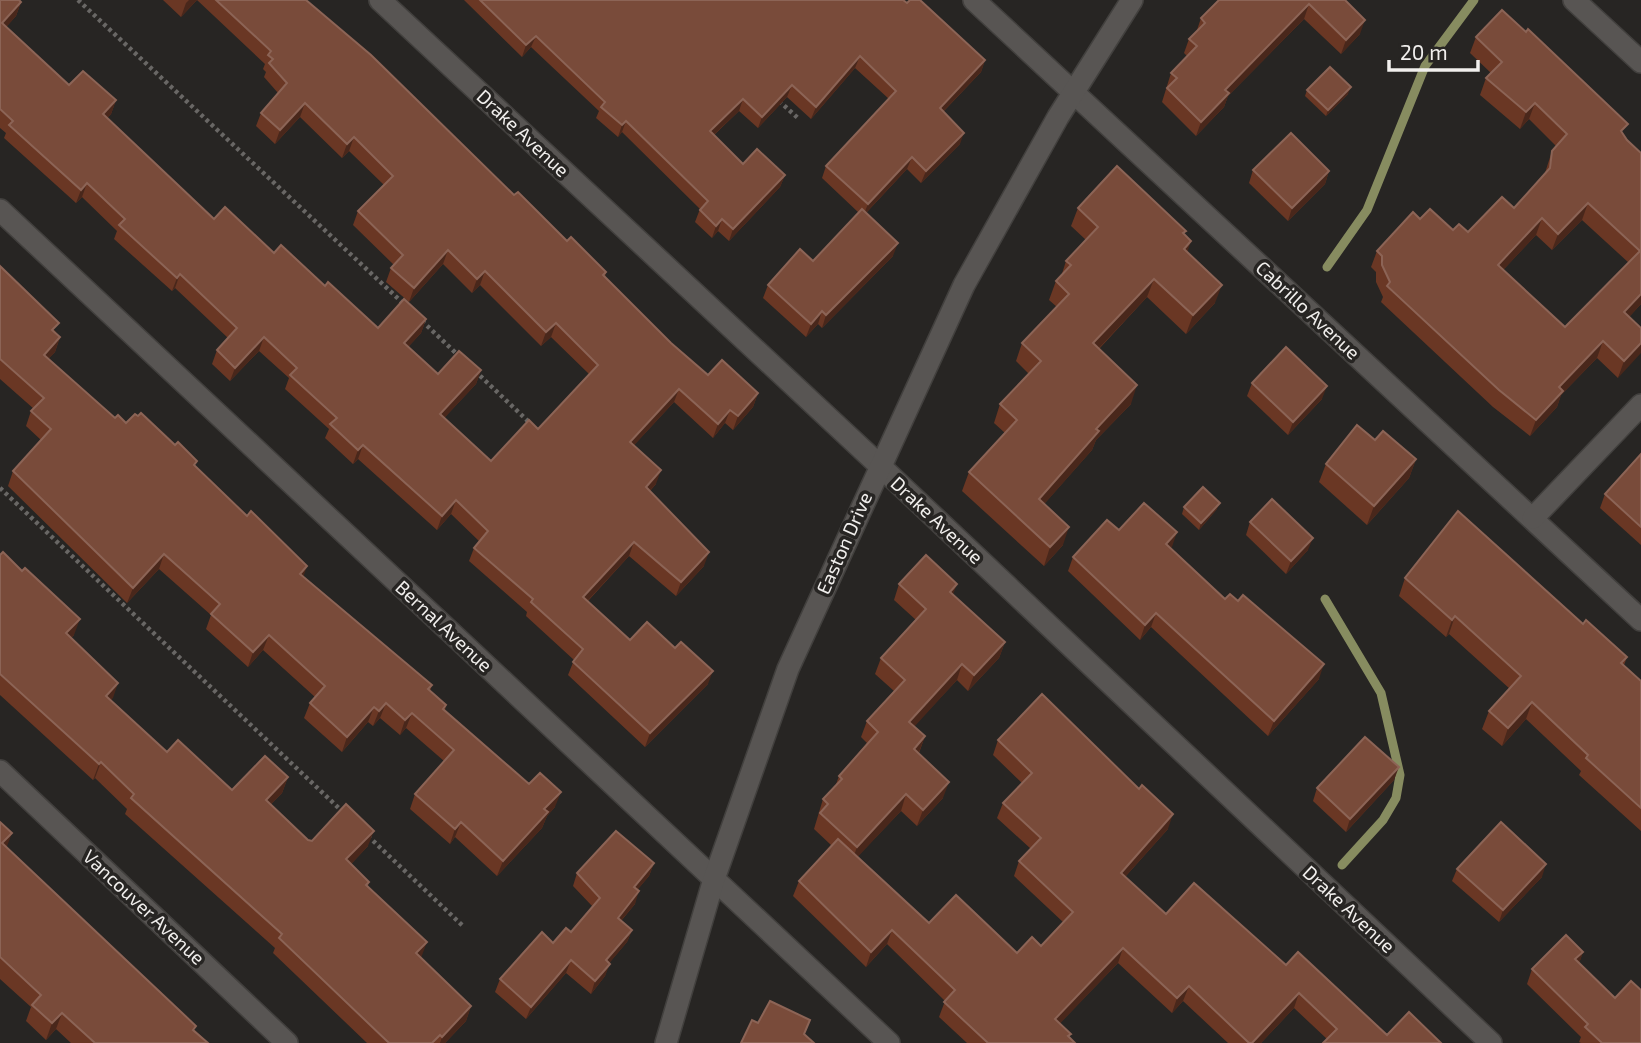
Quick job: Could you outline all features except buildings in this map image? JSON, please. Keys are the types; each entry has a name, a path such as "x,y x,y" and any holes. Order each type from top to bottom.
{"street":[{"name":"Drake Avenue","path":"380,0 879,465 1491,1043"},
{"name":"Cabrillo Avenue","path":"974,0 1641,620"},
{"name":"Easton Drive","path":"666,1043 714,879 788,669 879,465 964,285 1073,93 1132,0"},
{"path":"1574,0 1641,62"},
{"name":"Bernal Avenue","path":"0,209 889,1043"},
{"path":"1533,518 1641,405"},
{"name":"Vancouver Avenue","path":"0,771 287,1043"}],"path":[{"path":"78,0 463,360"},
{"path":"769,92 799,119"},
{"path":"473,369 534,426"},
{"path":"0,488 353,822"},
{"path":"363,831 464,927"}],"waterway":[{"path":"1327,267 1367,210 1425,66 1474,0"},
{"path":"1325,599 1381,693 1400,775 1396,798 1383,820 1342,865"}]}
